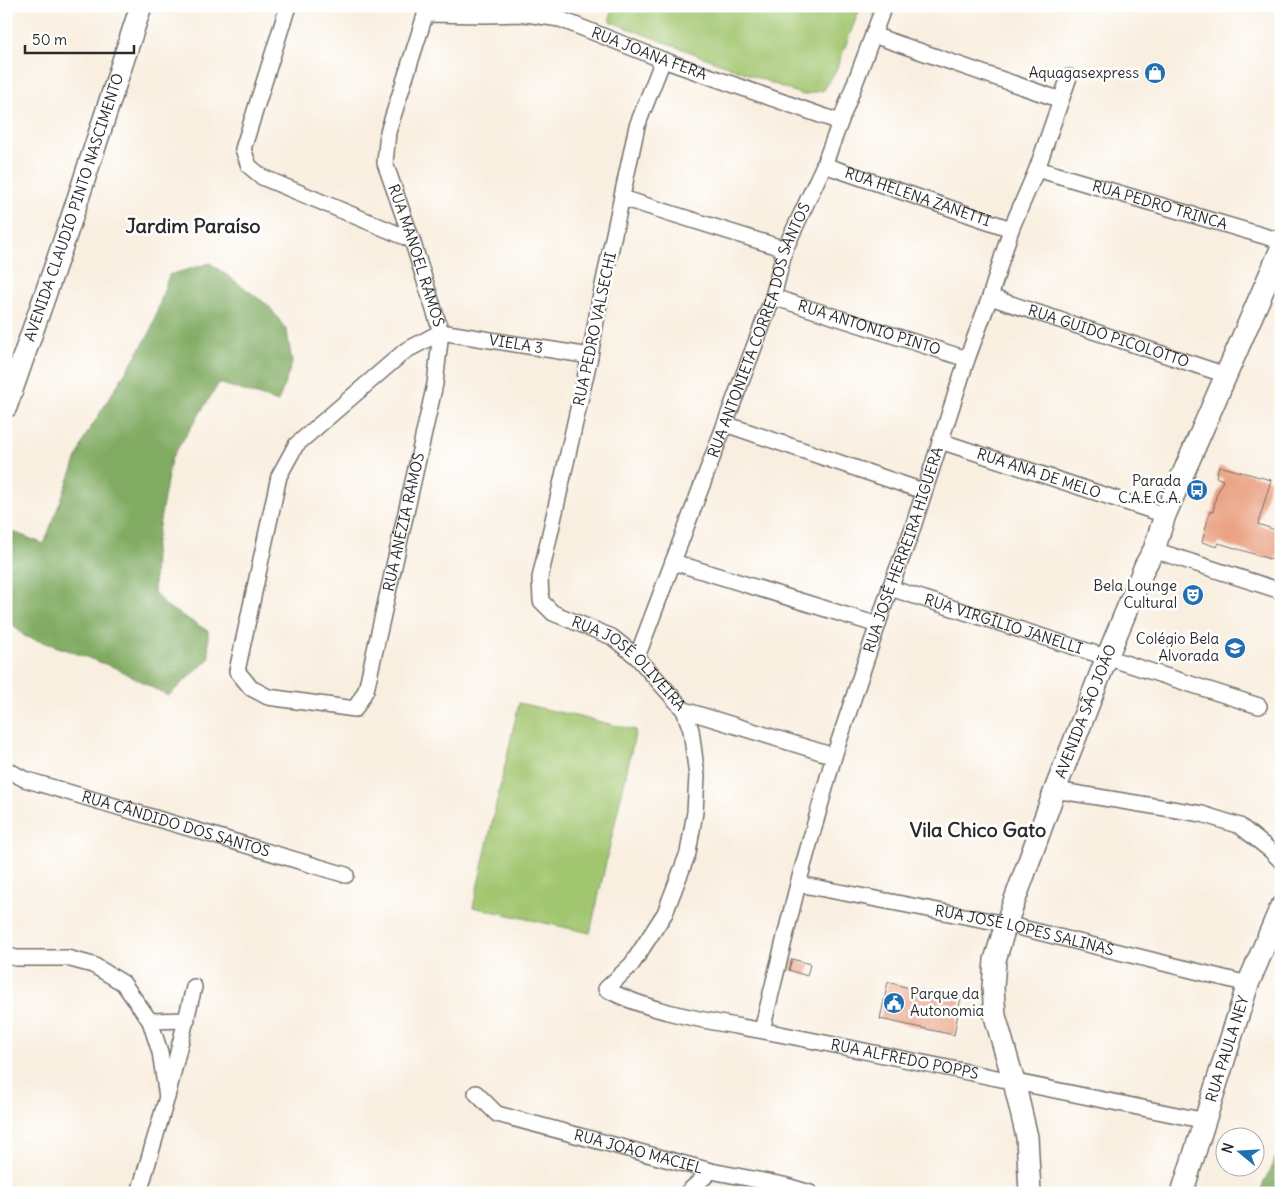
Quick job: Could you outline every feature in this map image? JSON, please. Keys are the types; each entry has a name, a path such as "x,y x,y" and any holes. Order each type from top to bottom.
{"main road":[{"name":"AVENIDA CLAUDIO PINTO NASCIMENTO","path":"6,407 66,235 141,6"},
{"name":"AVENIDA SÃO JOÃO","path":"1030,1193 1027,1137 995,1016 993,988 995,960 1006,924 1055,790 1107,658 1145,566 1154,550 1165,515 1281,249"},
{"name":"RUA PAULA NEY","path":"1182,1193 1248,984 1281,907"}],"street":[{"path":"288,6 243,149 249,166 262,177 412,240"},
{"name":"RUA ANTONIETA CORREA DOS SANTOS","path":"637,657 773,297 785,249 824,165 884,6"},
{"name":"RUA MANOEL RAMOS","path":"355,709 268,697 250,688 237,671 270,510 279,476 296,445 405,351 441,332 385,163 388,132 426,10"},
{"name":"RUA JOANA FERA","path":"426,10 486,15 526,14 560,19 663,60 840,122"},
{"path":"873,35 1061,100"},
{"name":"RUA PEDRO VALSECHI","path":"541,601 540,578 590,356 637,126 663,60"},
{"name":"RUA JOSÉ HERREIRA HIGUERA","path":"762,1030 798,884 834,756 890,588 910,536 923,491 967,359 990,297 1011,229 1037,169 1069,77"},
{"name":"RUA HELENA ZANETTI","path":"824,165 1011,229"},
{"name":"RUA PEDRO TRINCA","path":"1037,169 1281,241"},
{"path":"622,198 785,249"},
{"name":"RUA ANTONIO PINTO","path":"773,297 967,359"},
{"name":"RUA GUIDO PICOLOTTO","path":"990,297 1226,375"},
{"name":"VIELA 3","path":"441,332 590,356"},
{"name":"RUA ANÉZIA RAMOS","path":"355,709 366,690 435,384 441,332"},
{"path":"725,424 923,491"},
{"name":"RUA ANA DE MELO","path":"940,441 1165,515"},
{"path":"1154,550 1281,591"},
{"path":"673,562 878,624"},
{"name":"RUA VIRGÍLIO JANELLI","path":"890,588 1259,706"},
{"name":"RUA JOSÉ OLIVEIRA","path":"541,601 553,614 612,637 637,657 684,710 834,756"},
{"name":"RUA ALFREDO POPPS","path":"684,710 691,730 697,776 695,812 688,853 665,913 632,964 606,990 625,999 668,1012 1206,1121"},
{"name":"RUA CÂNDIDO DOS SANTOS","path":"6,769 24,779 346,875"},
{"path":"1055,790 1202,814 1240,826 1281,861"},
{"name":"RUA JOSÉ LOPES SALINAS","path":"798,884 1006,924 1248,984"},
{"path":"6,954 16,958 67,958 93,965 123,983 150,1021 160,1052 167,1096"},
{"path":"139,1193 167,1096 194,987"},
{"path":"150,1021 187,1020"},
{"name":"RUA JOÃO MACIEL","path":"476,1093 497,1114 711,1171 783,1185 810,1193"},
{"path":"687,1193 711,1171"}],"green space":[{"path":"614,6 861,6 836,70 824,90 803,95 609,21"},
{"path":"210,263 269,306 287,331 292,363 278,402 219,383 171,459 155,548 154,592 166,606 208,631 209,659 168,696 116,668 24,636 6,618 6,529 44,544 85,437 150,333 169,275"},
{"path":"519,703 636,730 590,933 473,907"},
{"path":"1281,1146 1281,1193 1259,1193"}],"building":[{"path":"1219,466 1271,480 1258,524 1281,532 1281,541 1276,561 1219,543 1217,547 1202,542 1210,511 1213,512 1216,496 1223,480 1216,477"},
{"path":"792,959 810,964 807,976 789,970"},
{"path":"888,982 909,988 961,997 954,1035 880,1019"}],"place":[{"name":"Aquagasexpress","path":"1155,73"},
{"name":"Parada C.A.E.C.A.","path":"1197,490"},
{"name":"Bela Lounge Cultural","path":"1193,595"},
{"name":"Colégio Bela Alvorada","path":"1235,648"},
{"name":"Parque da Autonomia","path":"894,1003"}],"district":[{"name":"Jardim Paraíso","path":"193,226"},
{"name":"Vila Chico Gato","path":"978,830"}]}
